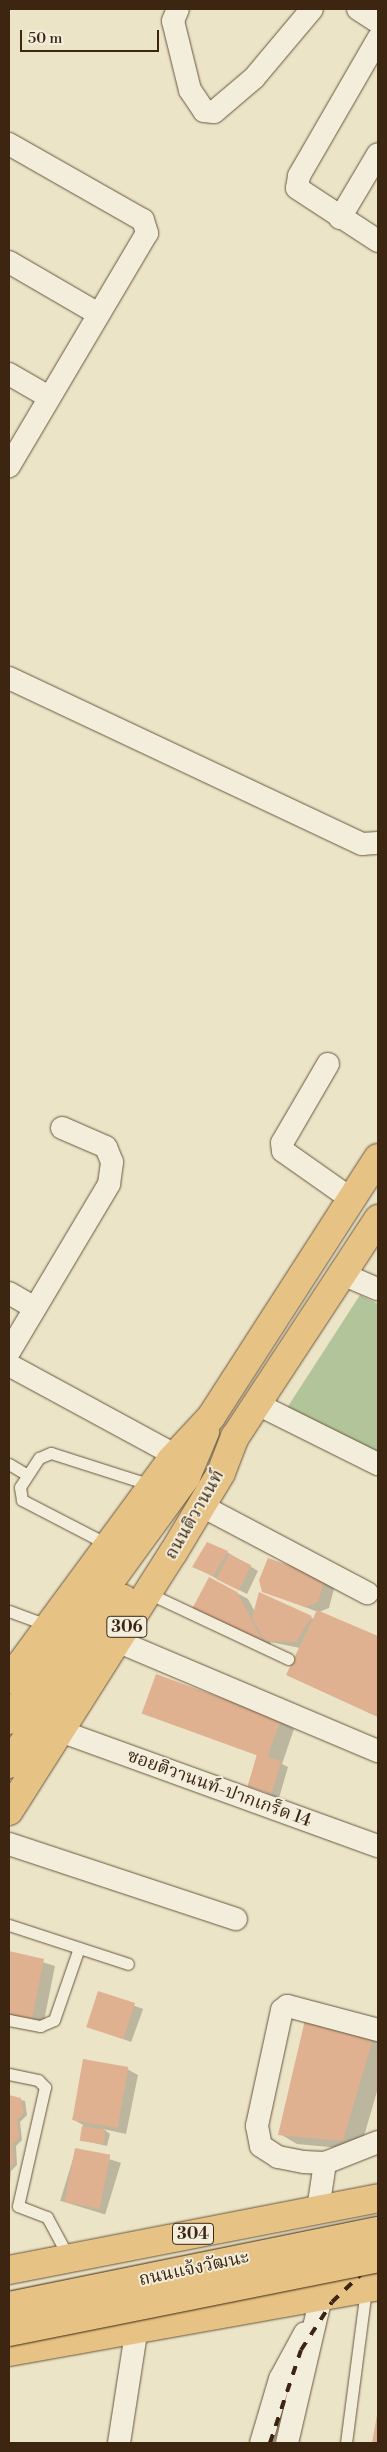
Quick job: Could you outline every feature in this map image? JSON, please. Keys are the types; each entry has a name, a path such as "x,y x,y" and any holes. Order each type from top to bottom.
{"main road":[{"name":"306","path":"9,1720 186,1477 211,1417 378,1158"},
{"name":"ถนนติวานนท์","path":"9,1810 202,1506 234,1437 378,1219"},
{"name":"306","path":"9,1680 46,1624 175,1455 211,1417"},
{"name":"306","path":"9,1764 159,1548 208,1469 234,1437"},
{"name":"ถนนแจ้งวัฒนะ","path":"9,2270 378,2198"},
{"name":"ถนนแจ้งวัฒนะ","path":"9,2306 378,2231"},
{"path":"152,2242 136,2282 152,2314 175,2320"},
{"name":"ถนนแจ้งวัฒนะ","path":"9,2332 378,2258"},
{"path":"9,2353 175,2320 318,2307 372,2287"}],"street":[{"path":"178,9 173,21 190,90 204,111 214,112 254,78 312,9"},
{"path":"358,9 378,22"},
{"path":"378,39 299,176 297,188 304,195 378,241"},
{"path":"9,144 147,226 147,233 97,313 9,466"},
{"path":"340,218 378,154"},
{"path":"9,262 97,313"},
{"path":"9,374 49,397"},
{"path":"9,678 362,844 378,843"},
{"path":"328,1064 282,1143 283,1151 351,1199"},
{"path":"9,1352 33,1307 109,1184 112,1162 106,1146 62,1128"},
{"path":"342,1274 378,1289"},
{"path":"9,1293 33,1307"},
{"path":"9,1365 175,1455"},
{"path":"257,1404 378,1464"},
{"path":"202,1506 367,1593"},
{"path":"118,1641 378,1751"},
{"name":"ซอยติวานนท์-ปากเกร็ด 14","path":"60,1732 378,1846"},
{"path":"9,1844 236,1919"},
{"path":"378,2030 294,2006 282,2010 257,2136 261,2146 278,2157 325,2163 378,2142"},
{"path":"318,2210 325,2163"},
{"path":"262,2443 280,2379 318,2307"},
{"path":"287,2443 318,2307"},
{"path":"119,2443 137,2327"}],"lane":[{"path":"107,1544 22,1500 20,1487 39,1458 51,1453 153,1485"},
{"path":"9,1464 27,1475"},
{"path":"148,1593 288,1659"},
{"path":"9,1611 46,1624"},
{"path":"9,1925 128,1964"},
{"path":"9,2020 40,2026 54,2020 79,1948"},
{"path":"9,2074 38,2080 45,2087 14,2206 47,2217 69,2258"},
{"path":"346,2443 372,2287"}],"green space":[{"path":"360,1295 378,1304 378,1459 283,1414"}],"building":[{"path":"207,1542 228,1551 213,1576 192,1567"},
{"path":"229,1554 251,1565 239,1590 216,1579"},
{"path":"268,1558 325,1578 318,1602 305,1607 262,1592 259,1580"},
{"path":"209,1577 237,1592 263,1642 191,1611"},
{"path":"259,1592 312,1616 296,1642 265,1641 252,1618"},
{"path":"317,1610 378,1636 378,1717 286,1675"},
{"path":"156,1674 281,1719 267,1759 142,1713"},
{"path":"257,1754 281,1761 272,1794 248,1787"},
{"path":"9,1951 44,1959 32,2020 9,2015"},
{"path":"98,1991 135,2003 123,2039 86,2027"},
{"path":"305,2020 374,2035 343,2141 278,2135"},
{"path":"83,2059 128,2067 118,2128 72,2120"},
{"path":"9,2095 21,2098 24,2113 17,2120 19,2138 12,2144 14,2163 9,2169"},
{"path":"82,2126 106,2130 103,2145 80,2141"},
{"path":"75,2148 110,2155 100,2209 65,2202"},
{"path":"377,2415 378,2443 372,2443"}],"railway":[{"path":"270,2443 301,2350 332,2302 378,2258"}]}
